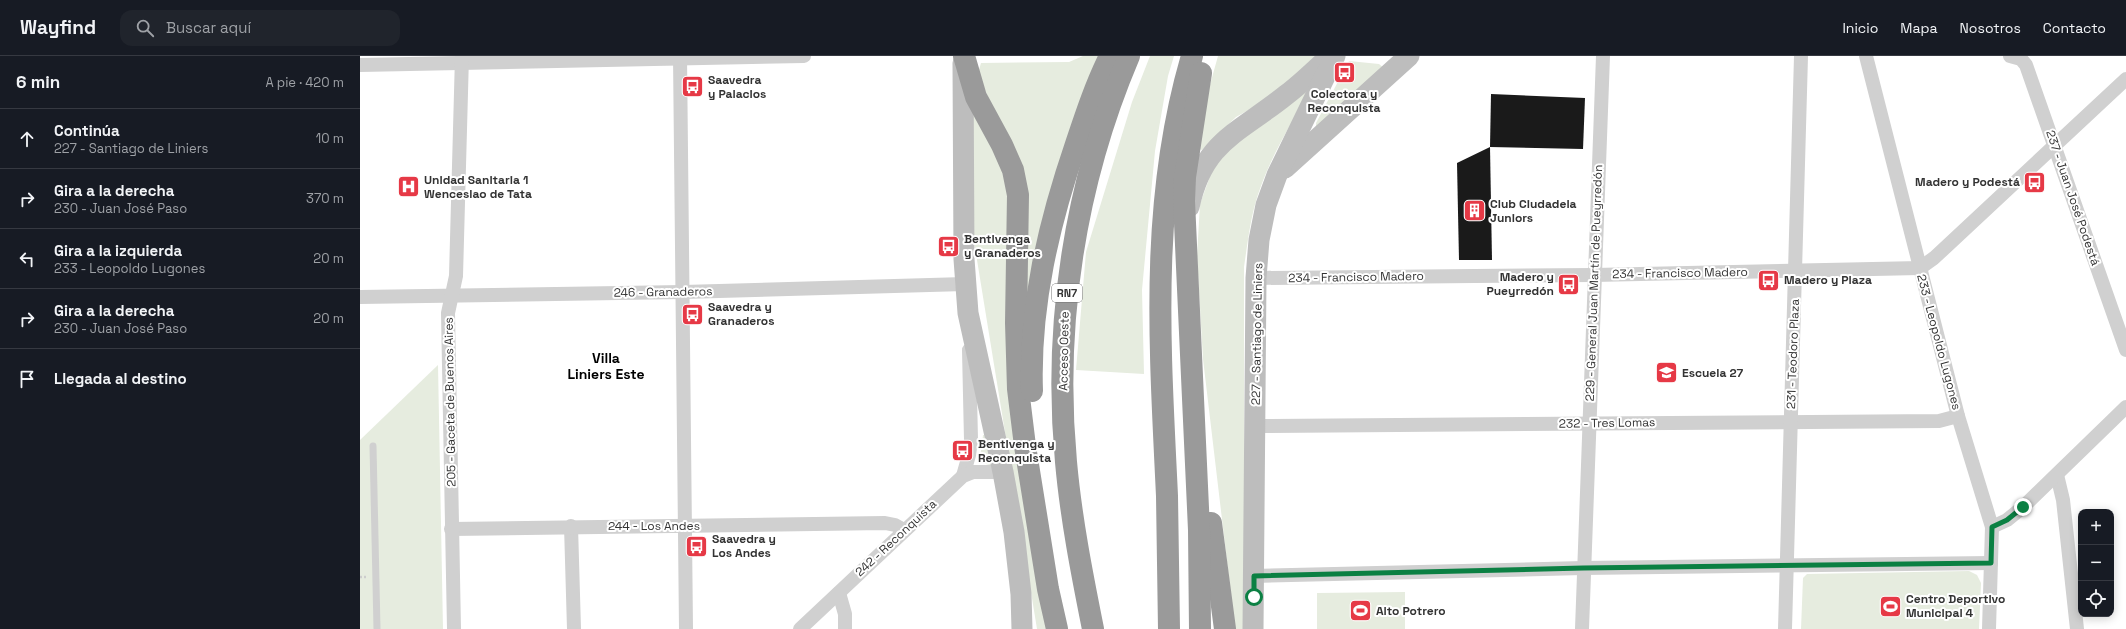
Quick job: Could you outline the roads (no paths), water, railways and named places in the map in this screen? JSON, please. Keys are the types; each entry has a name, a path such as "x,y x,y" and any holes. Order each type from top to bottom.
{"highway":[{"path":"963,56 976,97 1002,145 1013,170 1018,195 1016,323 1018,389 1025,446 1036,503 1048,589 1057,629"},
{"path":"1036,503 1032,386 1039,283 1047,239 1065,175 1084,120 1110,56"},
{"name":"Acceso Oeste","path":"1093,629 1076,538 1066,462 1063,411 1065,306 1072,255 1094,156 1129,56"},
{"path":"1169,629 1167,498 1159,348 1161,253 1166,180 1177,116 1192,56"},
{"path":"1200,629 1199,530 1185,225 1185,177 1192,125 1205,56"},
{"path":"1191,356 1225,629"}],"main road":[{"path":"963,56 965,284 968,313 1003,472 1014,532 1021,594 1022,629"},
{"path":"1185,225 1196,180 1204,164 1216,150 1239,128 1286,95 1330,56"},
{"name":"227 - Santiago de Liniers","path":"1253,629 1256,426 1256,278 1259,240 1266,205 1277,175 1335,56"},
{"path":"1277,175 1406,57"}],"street":[{"path":"360,66 462,60 804,56"},
{"name":"229 - General Juan Martín de Pueyrredón","path":"1582,629 1583,568 1603,56"},
{"name":"231 - Teodoro Plaza","path":"1785,629 1801,56"},
{"name":"233 - Leopoldo Lugones","path":"1866,56 1958,416 1992,527 1989,629"},
{"name":"237 - Juan José Podestá","path":"2010,56 2021,59 2026,65 2126,350"},
{"path":"680,58 686,629"},
{"name":"205 - Gaceta de Buenos Aires","path":"454,629 448,312 456,276 462,60"},
{"path":"1920,268 1934,258 2126,79"},
{"name":"234 - Francisco Madero","path":"1256,278 1795,272 1920,268"},
{"name":"246 - Granaderos","path":"360,297 683,292 965,284"},
{"path":"963,476 970,455 971,440 968,313"},
{"path":"1992,527 2007,520 2018,511 2126,407"},
{"name":"232 - Tres Lomas","path":"1256,426 1939,421 1958,416"},
{"path":"963,476 973,472 1003,472"},
{"path":"2057,475 2064,500 2077,629"},
{"name":"242 - Reconquista","path":"800,629 963,476"},
{"name":"244 - Los Andes","path":"451,529 571,526 885,523 894,525 904,530"},
{"path":"571,526 574,629"},
{"path":"1254,576 1583,568 1991,563"},
{"path":"840,593 845,614 846,629"}],"lane":[{"path":"373,446 377,629"}],"place":[{"name":"Colectora y Reconquista","path":"1344,73"},
{"name":"Saavedra y Palacios","path":"693,87"},
{"name":"Madero y Podestá","path":"2035,182"},
{"name":"Unidad Sanitaria 1 Wenceslao de Tata","path":"409,187"},
{"name":"Club Ciudadela Juniors","path":"1475,211"},
{"name":"Bentivenga y Granaderos","path":"949,246"},
{"name":"Madero y Plaza","path":"1769,280"},
{"name":"Madero y Pueyrredón","path":"1569,284"},
{"name":"Saavedra y Granaderos","path":"693,314"},
{"name":"Escuela 27","path":"1666,373"},
{"name":"Bentivenga y Reconquista","path":"963,451"},
{"name":"Saavedra y Los Andes","path":"696,546"},
{"name":"Centro Deportivo Municipal 4","path":"1891,606"},
{"name":"Alto Potrero","path":"1361,611"}],"district":[{"name":"Villa Liniers Este","path":"606,366"}]}
